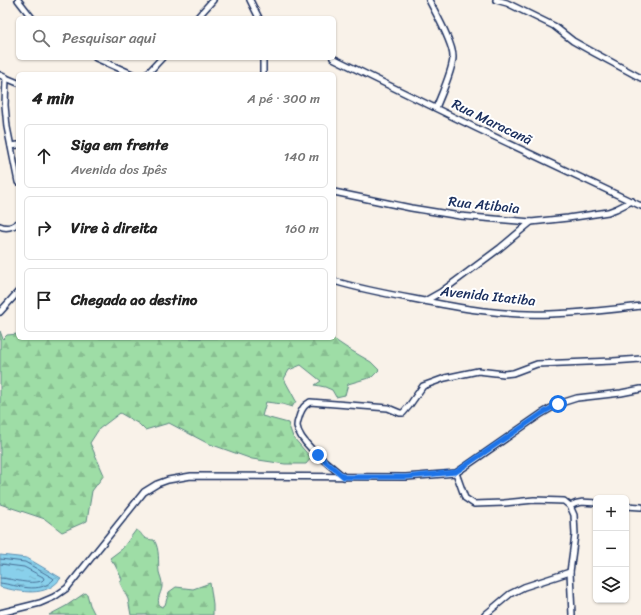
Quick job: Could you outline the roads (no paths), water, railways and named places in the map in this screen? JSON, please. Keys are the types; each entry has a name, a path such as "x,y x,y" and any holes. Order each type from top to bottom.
{"street":[{"path":"18,0 30,16"},
{"path":"199,16 213,0"},
{"path":"250,0 258,16"},
{"path":"429,0 451,44 453,57 451,68 436,108"},
{"path":"496,0 507,3 554,26 573,41 641,78"},
{"name":"Rua Maracanã","path":"336,59 641,206"},
{"path":"100,60 128,72"},
{"path":"149,72 160,60"},
{"path":"263,60 263,72"},
{"path":"0,75 16,82"},
{"path":"6,78 5,105 7,127 16,162"},
{"path":"11,146 16,145"},
{"name":"Rua Atibaia","path":"336,192 411,208 460,216 531,222 608,212 632,201"},
{"path":"425,301 441,292 464,275 531,222"},
{"path":"0,226 16,225"},
{"name":"Avenida Itatiba","path":"336,282 359,288 467,309 503,312 549,314 641,306"},
{"path":"0,312 16,294"},
{"path":"344,477 303,440 297,425 298,419 304,406 310,402 388,408 403,413 423,386 445,378 478,371 504,374 513,373 537,364 641,359"},
{"path":"1,614 40,603 54,597 67,588 144,492 156,484 190,476 406,477 456,472 558,404 577,398 621,394 641,388"},
{"path":"456,472 465,498 474,504 534,500 564,501 570,506 574,515 575,535 570,572 572,615"},
{"path":"570,506 577,502 593,503"},
{"path":"629,506 641,507"},
{"path":"485,615 510,594 524,587 570,572"}],"water":[{"path":"0,555 27,558 61,578 48,589 41,591 25,592 0,587"}]}
